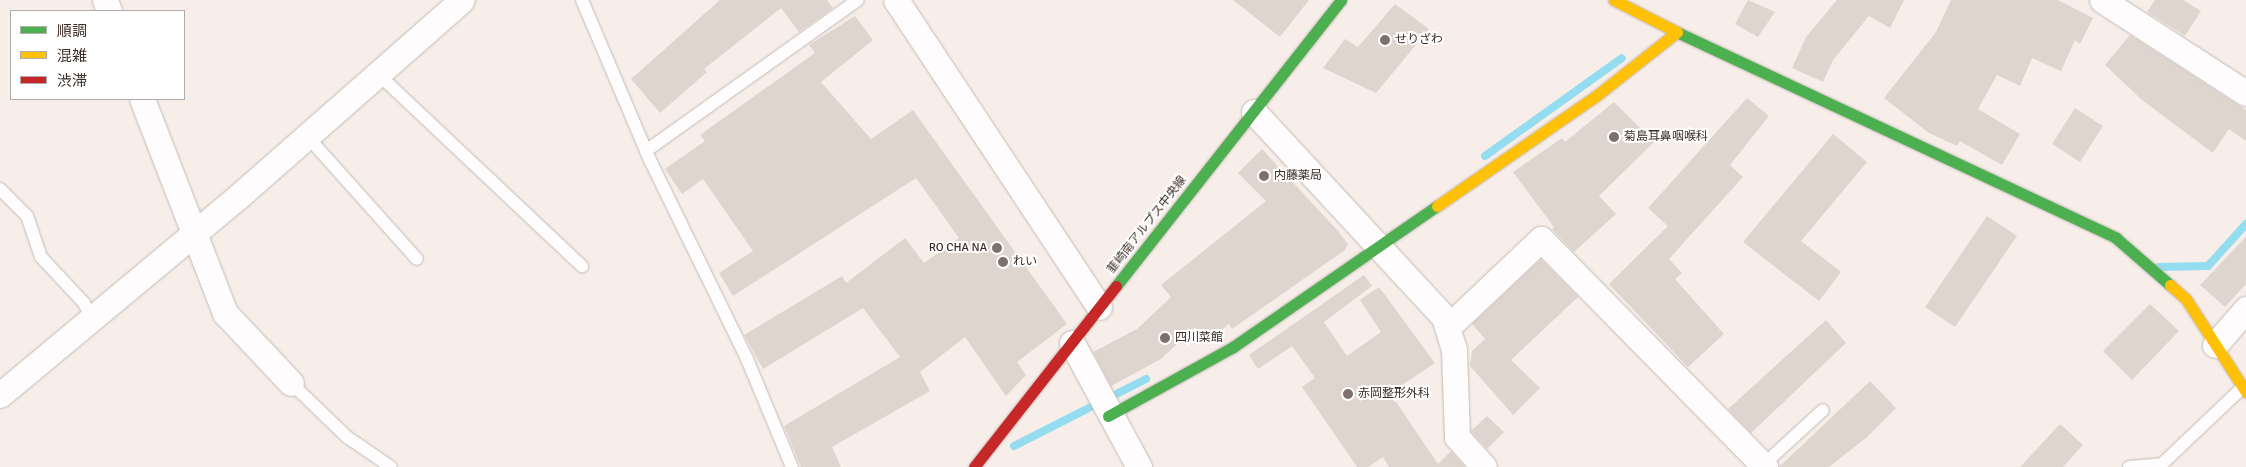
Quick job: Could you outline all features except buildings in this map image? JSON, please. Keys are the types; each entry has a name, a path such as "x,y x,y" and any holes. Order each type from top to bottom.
{"street":[{"path":"0,395 194,233 462,0"},
{"path":"896,0 1099,307"},
{"name":"韮崎南アルプス中央線","path":"974,467 1341,0"},
{"path":"1614,0 1671,38 2116,238 2150,265 2186,299 2244,390"},
{"path":"2102,0 2246,92"},
{"path":"1104,407 1234,347 1372,240 1671,38"},
{"path":"142,100 225,313 291,383"},
{"path":"1254,112 1448,326 1454,350 1457,437 1484,467"},
{"path":"1448,326 1541,239 1764,466"},
{"path":"2215,345 2246,309"},
{"path":"1072,343 1104,407 1139,467"}],"lane":[{"path":"582,0 646,151 747,359 792,467"},
{"path":"646,151 858,0"},
{"path":"377,73 582,266"},
{"path":"306,134 417,259"},
{"path":"0,189 27,216 41,257 84,303 92,319"},
{"path":"291,383 347,437 392,467"},
{"path":"2129,467 2162,464 2244,390"},
{"path":"1764,466 1823,410"}],"waterway":[{"path":"1485,156 1622,58"},
{"path":"2159,267 2208,266 2246,224"},
{"path":"1014,446 1146,379"}],"traffic: fast":[{"path":"1116,286 1341,0"},
{"path":"1677,32 2116,238 2170,285"},
{"path":"1108,416 1233,347 1437,206"}],"traffic: slow":[{"path":"1437,206 1596,96 1677,32 1614,0"},
{"path":"2170,285 2186,299 2246,392"}],"traffic: jam":[{"path":"974,467 1116,286"}],"place":[{"name":"せりざわ","path":"1385,40"},
{"name":"菊島耳鼻咽喉科","path":"1614,137"},
{"name":"内藤薬局","path":"1264,176"},
{"name":"RO CHA NA","path":"997,248"},
{"name":"れい","path":"1003,262"},
{"name":"四川菜館","path":"1165,338"},
{"name":"赤岡整形外科","path":"1348,394"}]}
